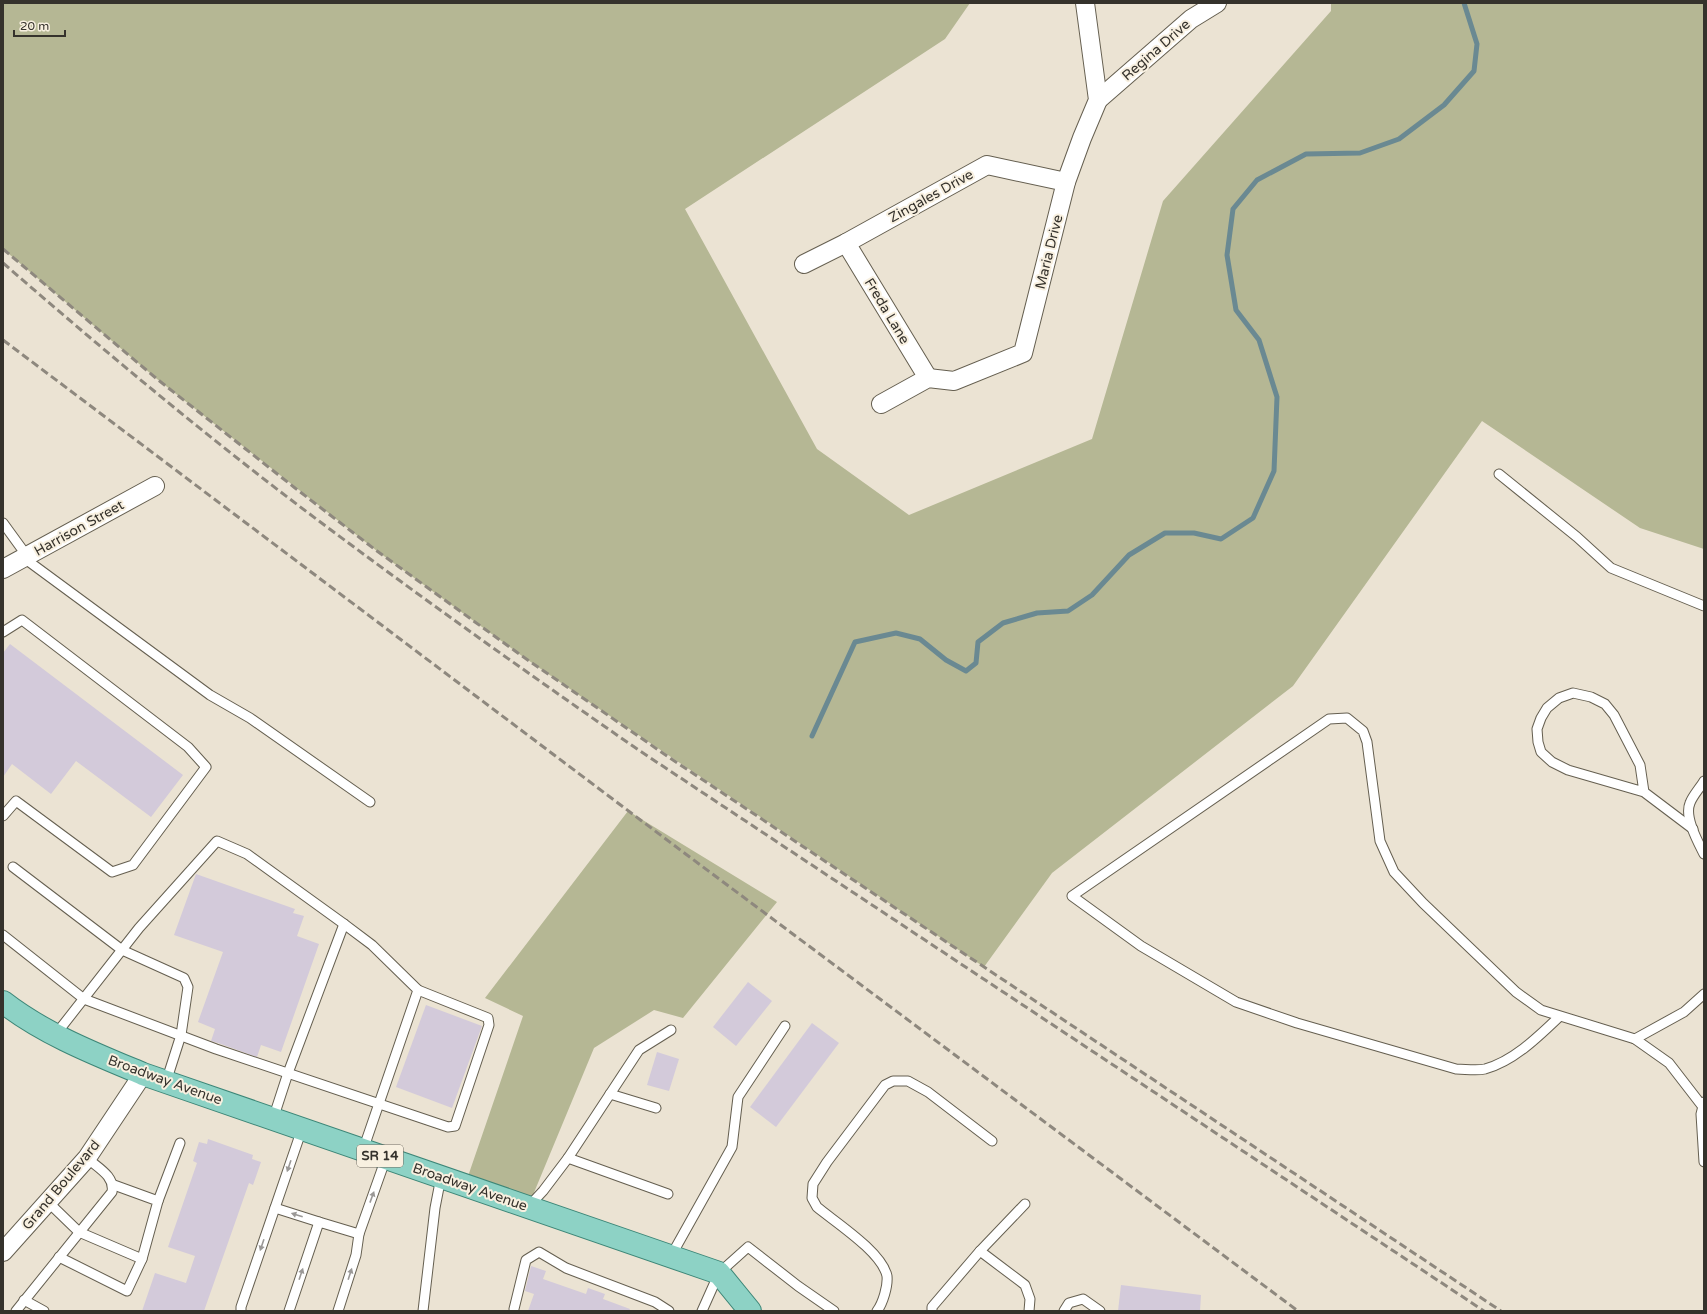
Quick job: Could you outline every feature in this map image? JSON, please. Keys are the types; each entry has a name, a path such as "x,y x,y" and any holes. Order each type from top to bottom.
{"main road":[{"name":"Broadway Avenue","path":"3,1002 16,1013 81,1048 143,1074 719,1273"},
{"path":"719,1273 750,1311"}],"street":[{"path":"1085,3 1098,100"},
{"name":"Regina Drive","path":"1098,100 1209,5"},
{"name":"Maria Drive","path":"928,378 954,381 1023,353 1066,182 1098,100"},
{"name":"Zingales Drive","path":"804,264 846,243 987,165 1066,182"},
{"name":"Freda Lane","path":"846,243 928,378"},
{"path":"881,404 928,378"},
{"name":"Harrison Street","path":"3,569 155,486"},
{"name":"Grand Boulevard","path":"3,1252 87,1158 143,1074"}],"lane":[{"path":"1499,474 1577,537 1611,568 1704,606"},
{"path":"3,523 26,557 210,695 250,718 370,802"},
{"path":"3,632 22,620 188,747 206,767 133,865 112,872 16,801 3,816"},
{"path":"1644,792 1640,765 1614,715 1605,704 1591,697 1573,694 1559,698 1548,708 1541,718 1537,729 1538,742 1541,752 1552,762 1568,770 1644,792 1693,829"},
{"path":"1560,1016 1543,1032 1508,1060 1483,1070 1456,1069 1298,1023 1236,1002 1141,946 1072,896 1329,719 1347,718 1363,731 1367,742 1380,841 1394,872 1424,904 1516,992 1541,1010 1635,1039 1668,1063 1703,1104 1701,1114 1704,1162"},
{"path":"1704,781 1689,804 1689,816 1695,837 1704,854"},
{"path":"3,935 84,999 288,1073 448,1127 455,1126 490,1025 488,1018 418,990 372,945 344,924 247,854 217,841 139,928 84,999 56,1034"},
{"path":"13,867 122,950 184,978 188,987 181,1035 166,1082"},
{"path":"273,1119 288,1073 344,924"},
{"path":"363,1150 418,990"},
{"path":"1635,1039 1684,1012 1704,994"},
{"path":"671,1256 732,1146 738,1097 785,1026"},
{"path":"528,1207 543,1191 568,1158 639,1050 671,1030"},
{"path":"877,1311 886,1285 887,1275 882,1266 870,1249 817,1207 812,1198 813,1184 827,1162 885,1085 893,1081 908,1081 928,1092 992,1141"},
{"path":"610,1094 656,1108"},
{"path":"241,1311 240,1306 302,1129"},
{"path":"59,1257 127,1291 142,1259 158,1201 180,1143"},
{"path":"16,1311 112,1192 114,1185 110,1177 87,1158"},
{"path":"338,1311 356,1255 359,1234 386,1158"},
{"path":"568,1158 668,1194"},
{"path":"423,1311 435,1208 441,1177"},
{"path":"114,1185 158,1201"},
{"path":"48,1202 79,1232 142,1259"},
{"path":"932,1311 932,1307 980,1251 1025,1204"},
{"path":"275,1208 359,1234"},
{"path":"289,1311 319,1222"},
{"path":"702,1311 719,1273 748,1247 798,1286 834,1311"},
{"path":"980,1251 1025,1285 1030,1299 1029,1311"},
{"path":"514,1309 526,1260 539,1252 566,1268 655,1302 668,1311"},
{"path":"1064,1311 1069,1303 1082,1299 1100,1311"},
{"path":"24,1300 44,1311"}],"green space":[{"path":"3,3 970,3 945,39 685,209 817,449 909,515 1092,439 1163,201 1331,11 1331,3 1704,3 1704,549 1640,528 1482,421 1293,686 1052,873 984,967 589,702 522,656 377,551 157,379 3,249"},
{"path":"628,811 777,902 683,1018 654,1010 594,1048 528,1207 465,1185 523,1016 485,998"}],"building":[{"path":"10,644 183,775 151,817 76,761 51,794 12,764 3,777 3,653"},
{"path":"196,874 295,909 293,913 304,916 297,936 319,944 281,1052 261,1045 257,1057 211,1041 215,1029 198,1022 223,952 174,935"},
{"path":"748,982 772,1001 736,1046 713,1027"},
{"path":"426,1005 482,1026 452,1108 396,1087"},
{"path":"812,1023 839,1043 776,1127 750,1107"},
{"path":"657,1052 679,1059 669,1091 647,1085"},
{"path":"208,1139 253,1155 252,1159 261,1162 253,1185 249,1183 204,1311 142,1311 155,1273 186,1283 195,1256 168,1247 197,1163 193,1161 199,1142 207,1144"},
{"path":"531,1266 546,1271 543,1279 586,1294 588,1288 605,1294 603,1299 630,1309 629,1311 528,1311 534,1294 525,1291"},
{"path":"1121,1285 1201,1295 1200,1311 1118,1311"}],"waterway":[{"path":"812,736 855,642 896,633 920,639 946,660 966,671 976,663 978,642 1003,623 1037,613 1068,611 1092,595 1129,555 1165,533 1194,533 1221,539 1253,518 1274,471 1277,397 1259,340 1236,310 1227,255 1233,209 1257,180 1306,154 1360,153 1399,139 1444,105 1474,71 1477,44 1464,3"}],"railway":[{"path":"3,249 157,379 295,488 377,551 522,656 670,758 1501,1311"},
{"path":"3,263 83,332 247,466 369,558 523,669 640,751 1484,1311"},
{"path":"3,340 683,852 1298,1311"}]}
